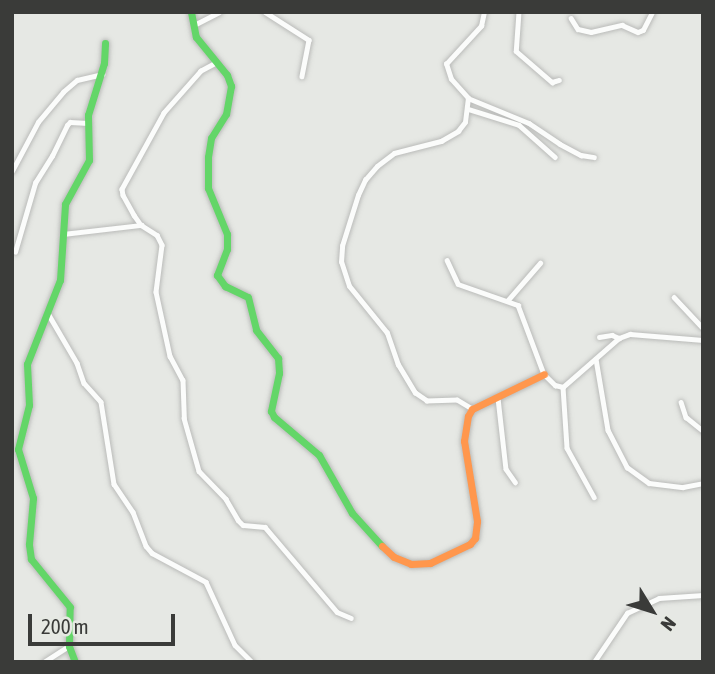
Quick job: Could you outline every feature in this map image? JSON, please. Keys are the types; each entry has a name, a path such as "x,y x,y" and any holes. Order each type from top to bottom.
{"street":[{"path":"191,12 196,37 227,75 231,86 226,114 212,138 207,166 208,188 228,234 227,249 217,269 219,281 248,297 256,330 278,358 279,373 271,411 274,417 319,455 359,524 401,562 430,563 463,550 475,538 477,521 464,441 472,409"},
{"path":"194,25 219,12"},
{"path":"265,12 309,40 302,76"},
{"path":"485,12 481,26 464,40 446,64 451,79 468,98 529,123 581,155 594,157"},
{"path":"519,12 516,51 552,82 559,80"},
{"path":"571,18 578,29 591,33 622,25 638,32 643,30 652,12"},
{"path":"75,662 69,646 70,607 32,559 29,544 33,524 33,498 18,449 29,405 27,364 49,316 61,280 65,204 89,160 90,101 102,74 104,43"},
{"path":"216,63 201,71 164,113 122,189 141,225 158,235 162,244 156,292 170,356 183,380 184,418 199,471 226,499 243,525 265,527 337,612 351,618"},
{"path":"12,171 38,122 63,92 77,80 102,74"},
{"path":"468,98 468,109 458,131 441,141 394,153 365,180 342,246 341,262 349,286 387,333 398,365 415,393 427,401 457,400 472,409"},
{"path":"468,109 519,125 555,157"},
{"path":"15,252 35,183 52,156 66,125 70,122 88,123"},
{"path":"63,234 141,225"},
{"path":"447,260 458,284 508,300 522,309 544,374 555,385 563,387"},
{"path":"508,300 540,263"},
{"path":"674,297 703,328"},
{"path":"49,316 77,363 84,383 101,402 114,484 133,512 146,546 152,553 206,582 235,645 252,662"},
{"path":"563,387 619,338 630,334 703,340"},
{"path":"599,337 612,335 619,338"},
{"path":"596,359 608,430 627,467 649,483 682,486 703,483"},
{"path":"472,409 544,374"},
{"path":"563,387 567,448 594,497"},
{"path":"498,398 506,470 515,482"},
{"path":"681,402 687,417 703,431"},
{"path":"594,662 627,613 659,597 703,595"},
{"path":"44,662 69,646"}],"traffic: fast":[{"path":"191,12 196,37 227,75 231,86 226,114 211,138 208,157 208,188 227,234 227,249 217,275 225,286 248,297 256,330 278,358 279,373 271,411 274,417 319,455 352,513 382,546"},
{"path":"75,662 69,646 70,607 31,559 29,544 33,498 18,449 29,405 27,364 60,280 65,204 89,160 88,115 104,63 105,43"}],"traffic: slow":[{"path":"382,546 394,557 411,564 430,563 470,544 475,538 477,521 464,441 468,416 472,409 544,374"}]}
